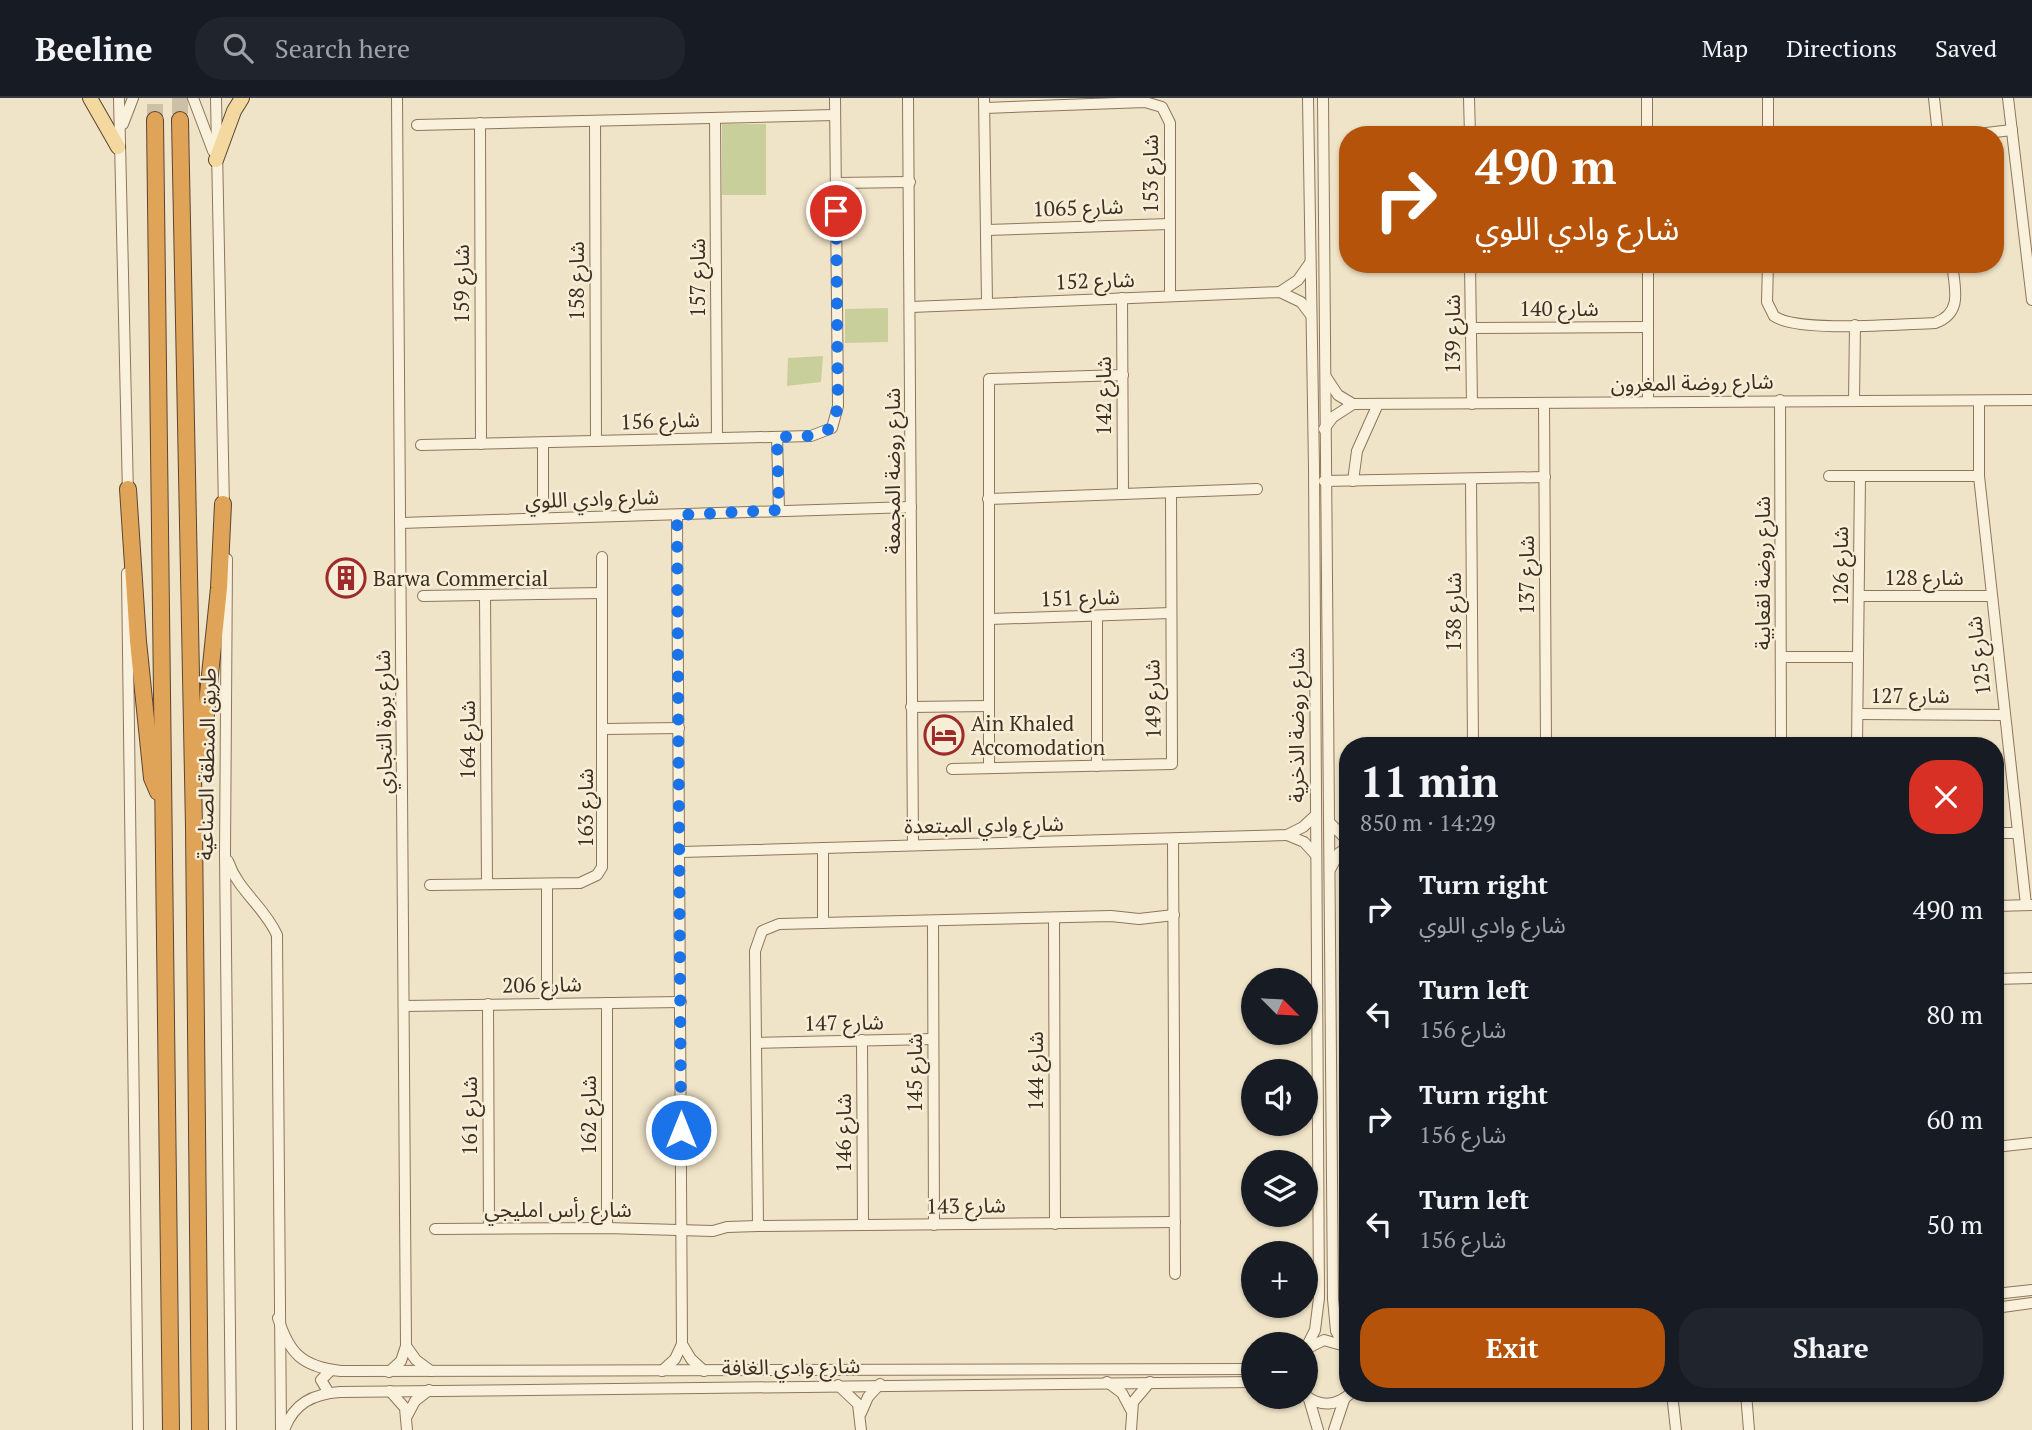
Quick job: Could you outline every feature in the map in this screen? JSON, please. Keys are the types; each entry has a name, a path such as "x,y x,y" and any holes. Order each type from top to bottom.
{"highway":[{"name":"طريق المنطقة الصناعية","path":"155,120 171,1430"},
{"name":"طريق المنطقة الصناعية","path":"180,120 194,827 200,1430"},
{"path":"128,489 138,641 152,778 163,804"},
{"path":"194,827 212,666 223,504"}],"main road":[{"path":"90,98 118,147"},
{"path":"216,160 242,98"}],"street":[{"path":"119,98 118,147 128,489 138,1430"},
{"path":"118,147 127,110 133,98"},
{"path":"192,98 216,160"},
{"name":"طريق المنطقة الصناعية","path":"216,98 223,504 229,591 225,853 231,1430"},
{"name":"شارع بروة التجاري","path":"397,98 406,1346"},
{"name":"شارع 156","path":"421,445 777,437 823,434 832,428 836,418 835,98"},
{"name":"شارع روضة المجمعة","path":"908,98 913,845"},
{"name":"شارع روضة الذخرية","path":"1308,98 1319,1298 1314,1332"},
{"name":"شارع روضة الذخرية","path":"1323,98 1324,481 1331,824 1333,1299 1336,1331 1339,1336"},
{"path":"1469,98 1469,126"},
{"path":"1647,98 1647,126"},
{"path":"1768,98 1768,126"},
{"path":"1934,98 1937,126"},
{"path":"2008,98 2032,300"},
{"name":"شارع 153","path":"987,303 985,103 1145,102 1162,107 1170,123 1170,296"},
{"path":"417,125 835,115"},
{"name":"شارع 157","path":"715,118 717,438"},
{"name":"شارع 158","path":"595,121 596,441"},
{"name":"شارع 159","path":"480,123 481,444"},
{"path":"2004,131 2012,130"},
{"path":"836,183 910,182"},
{"name":"شارع 1065","path":"987,230 1169,223"},
{"path":"1280,292 1298,280 1310,263"},
{"name":"شارع 139","path":"1471,273 1472,404"},
{"path":"1648,273 1648,401"},
{"path":"1768,273 1767,302 1774,316 1790,324 1856,325 1935,323 1944,320 1951,315 1956,299 1953,273"},
{"path":"1280,292 1301,302 1310,314"},
{"name":"شارع 152","path":"911,307 1280,292"},
{"name":"شارع 142","path":"1122,298 1123,494"},
{"path":"1854,401 1856,325"},
{"name":"شارع 140","path":"1471,328 1648,327"},
{"path":"1324,373 1338,395 1353,404 1333,417 1324,430"},
{"path":"989,767 989,379 1122,375"},
{"name":"شارع روضة لقعابية","path":"1780,400 1781,737"},
{"name":"شارع روضة المغرون","path":"1353,404 2032,400"},
{"name":"شارع 125","path":"1979,401 1979,477 1990,596 2017,833 2029,905"},
{"name":"شارع 137","path":"1544,403 1546,737"},
{"path":"1353,481 1357,451 1378,404"},
{"path":"777,437 779,510"},
{"path":"543,443 543,518"},
{"path":"1829,476 1979,477"},
{"name":"شارع 126","path":"1858,737 1860,476"},
{"path":"1324,481 1545,477"},
{"name":"شارع 138","path":"1471,479 1473,737"},
{"path":"988,499 1257,489"},
{"name":"شارع 149","path":"953,769 1172,764 1171,493"},
{"name":"شارع وادي اللوي","path":"400,523 911,507"},
{"path":"662,1371 675,1359 682,1343 677,515"},
{"name":"شارع 163","path":"430,885 589,881 602,867 602,557"},
{"path":"423,596 602,593"},
{"name":"شارع 164","path":"485,595 487,884"},
{"name":"شارع 128","path":"1859,596 1990,596"},
{"name":"شارع 151","path":"989,618 1171,613"},
{"path":"1097,616 1097,766"},
{"path":"1782,657 1858,657"},
{"path":"911,707 989,706"},
{"name":"شارع 127","path":"1859,713 2004,715"},
{"path":"604,729 679,728"},
{"path":"1287,835 1303,827 1316,815"},
{"path":"1331,824 1339,832"},
{"path":"2004,833 2017,833"},
{"path":"1287,835 1304,842 1316,855"},
{"name":"شارع وادي المبتعدة","path":"681,852 1287,835"},
{"path":"1173,840 1175,1274"},
{"path":"823,848 823,923"},
{"path":"225,853 241,888 267,916 277,934 278,1318 282,1430"},
{"path":"1330,870 1339,853"},
{"path":"547,884 547,1003"},
{"path":"2004,906 2029,905"},
{"path":"758,1226 757,939 769,926 1111,916 1139,919 1174,915"},
{"name":"شارع 144","path":"1054,918 1055,1224"},
{"name":"شارع 145","path":"933,921 934,1225"},
{"path":"2004,979 2032,978"},
{"name":"شارع 206","path":"404,1006 681,1002"},
{"name":"شارع 162","path":"607,1003 607,1228"},
{"name":"شارع 161","path":"488,1004 489,1228"},
{"name":"شارع 147","path":"756,1043 933,1039"},
{"name":"شارع 146","path":"862,1040 863,1225"},
{"path":"2004,1146 2032,1143"},
{"name":"شارع 143","path":"681,1229 713,1231 727,1227 758,1226 1175,1222"},
{"name":"شارع رأس امليجي","path":"435,1229 681,1229"},
{"path":"2004,1293 2032,1290"},
{"path":"2004,1307 2032,1303"},
{"name":"شارع وادي الغافة","path":"278,1318 290,1350 305,1361 331,1370 1241,1369"},
{"path":"1318,1343 1324,1340 1339,1344"},
{"path":"682,1343 691,1359 704,1371"},
{"path":"406,1346 416,1360 431,1371"},
{"path":"389,1371 401,1361 406,1346"},
{"path":"329,1392 321,1380 331,1370"},
{"path":"1107,1382 1122,1393 1131,1410"},
{"path":"1131,1430 1131,1410 1137,1394 1150,1382"},
{"name":"شارع وادي الغافة","path":"282,1430 304,1401 329,1392 1241,1382"},
{"path":"861,1430 861,1413 868,1397 880,1384"},
{"path":"838,1385 853,1396 861,1413"},
{"path":"407,1416 415,1401 429,1390"},
{"path":"390,1391 402,1401 407,1416 407,1430"},
{"path":"1318,1401 1326,1404 1339,1399"},
{"path":"1334,1430 1345,1402"},
{"path":"1673,1402 1676,1430"},
{"path":"1747,1402 1749,1430"},
{"path":"1311,1409 1318,1430"}],"green space":[{"path":"722,124 766,124 766,195 722,195"},
{"path":"888,308 888,342 845,343 845,309"},
{"path":"823,356 821,382 787,386 788,358"}],"tunnel":[{"path":"155,98 155,120"},
{"path":"180,98 180,120"}],"place":[{"name":"Barwa Commercial","path":"346,578"},
{"name":"Ain Khaled Accomodation","path":"944,735"}],"route":[{"path":"681,1130 677,515 779,510 777,437 811,436 823,434 832,428 838,406 836,211"}]}
